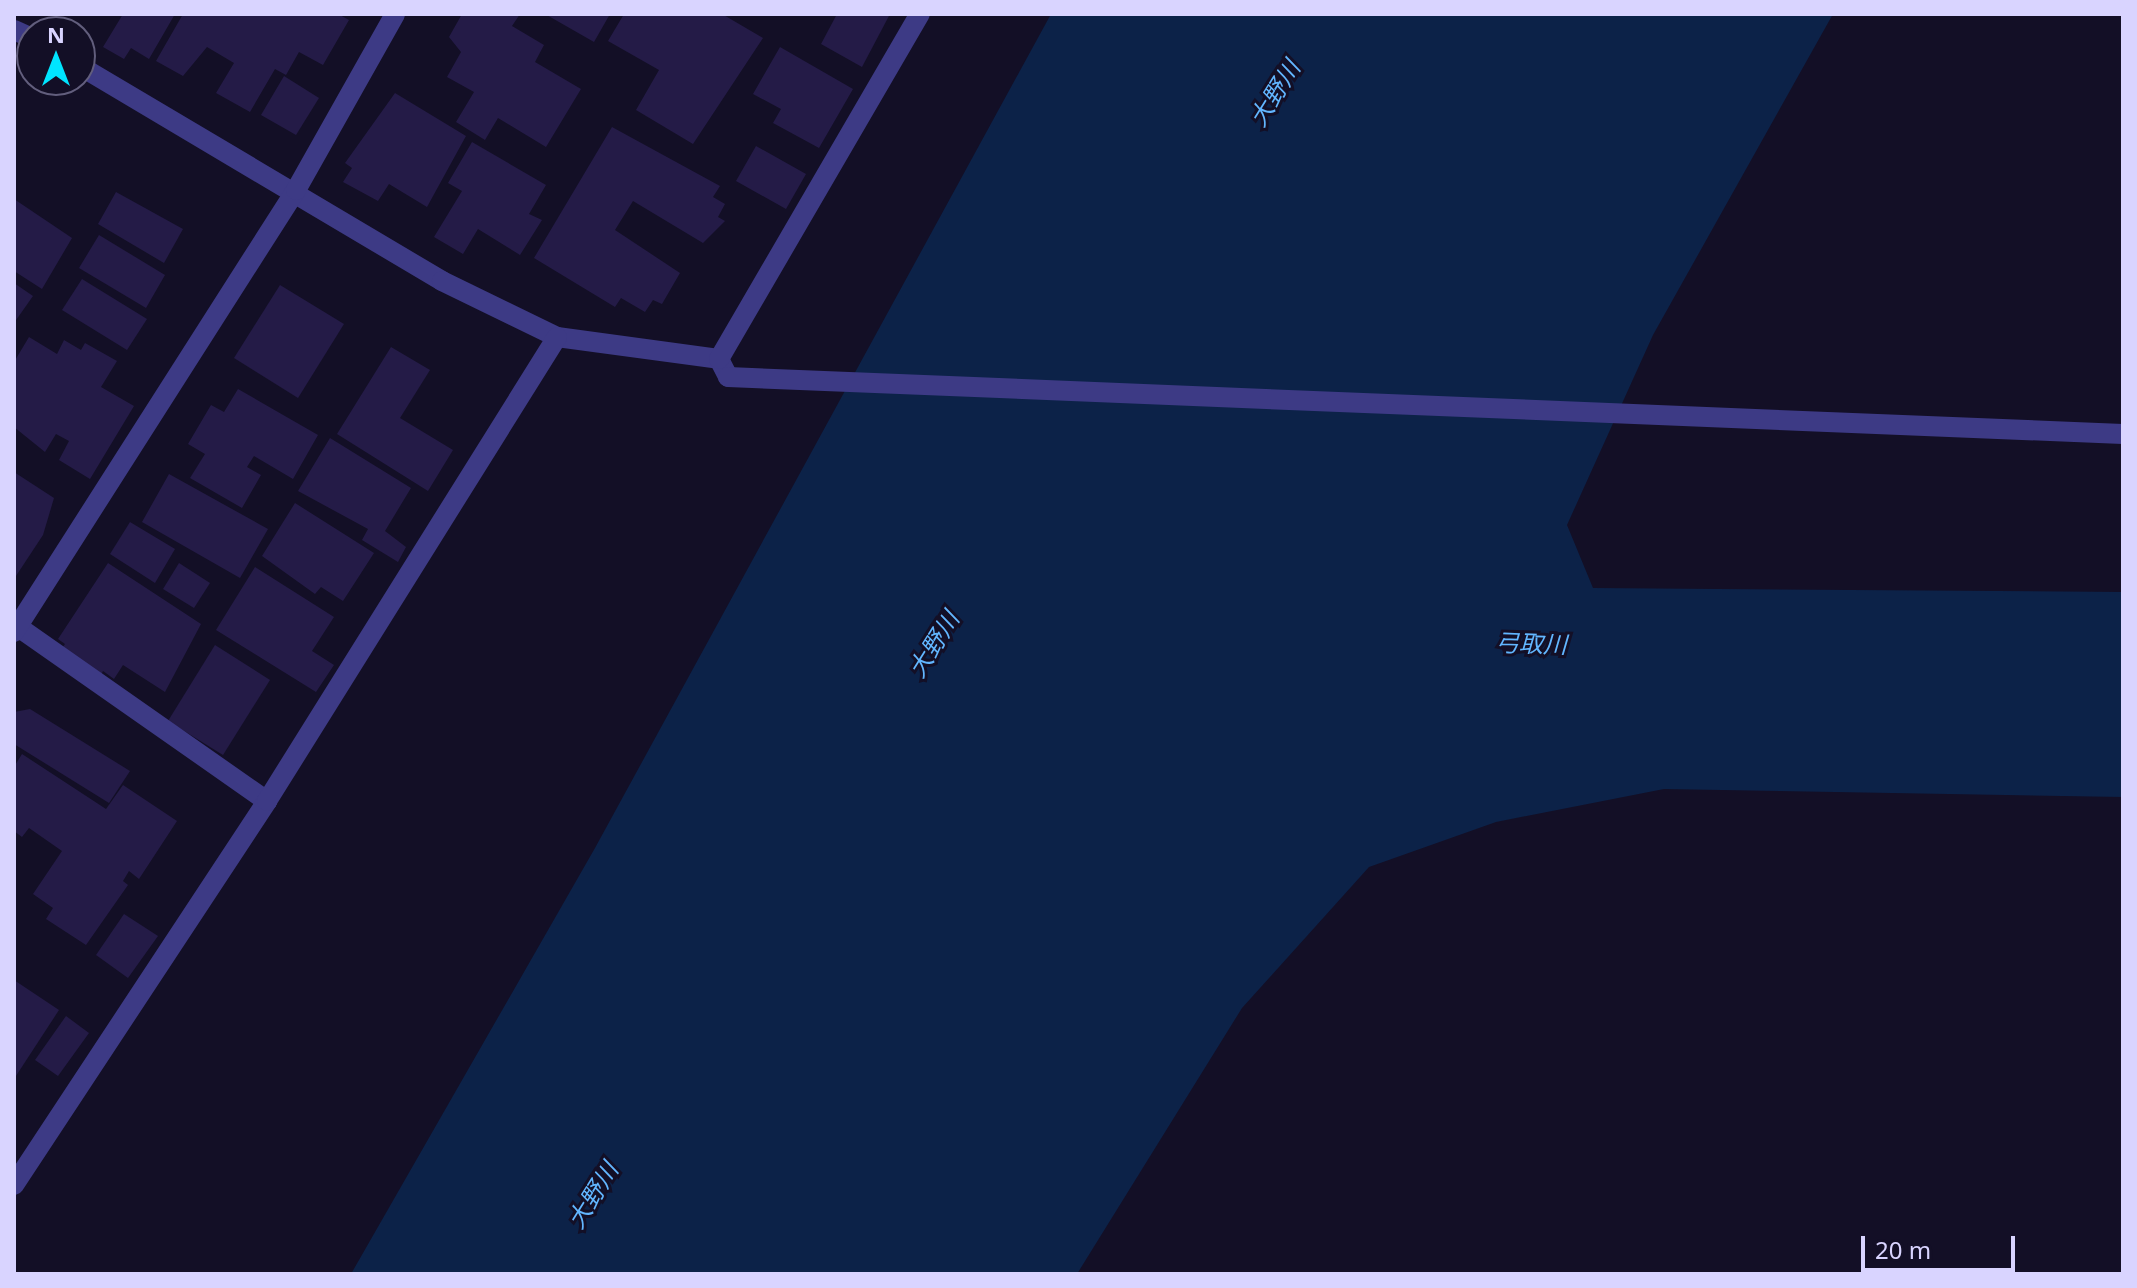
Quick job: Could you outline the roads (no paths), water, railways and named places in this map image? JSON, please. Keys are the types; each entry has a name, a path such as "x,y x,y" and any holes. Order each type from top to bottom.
{"street":[{"path":"267,801 15,628 296,190 395,14"},
{"path":"724,368 920,14"},
{"path":"96,75 296,190 442,281 557,337 724,368 2123,434"},
{"path":"14,1185 267,801 557,337"}],"water":[{"path":"1051,14 1833,14 1653,335 1567,525 1593,588 2123,592 2123,797 1664,789 1496,822 1369,867 1242,1008 1077,1274 351,1274 595,848"}],"water label":[{"name":"大野川","path":"1274,93"},
{"name":"弓取川","path":"1531,643"},
{"name":"大野川","path":"933,644"},
{"name":"大野川","path":"592,1195"}]}
